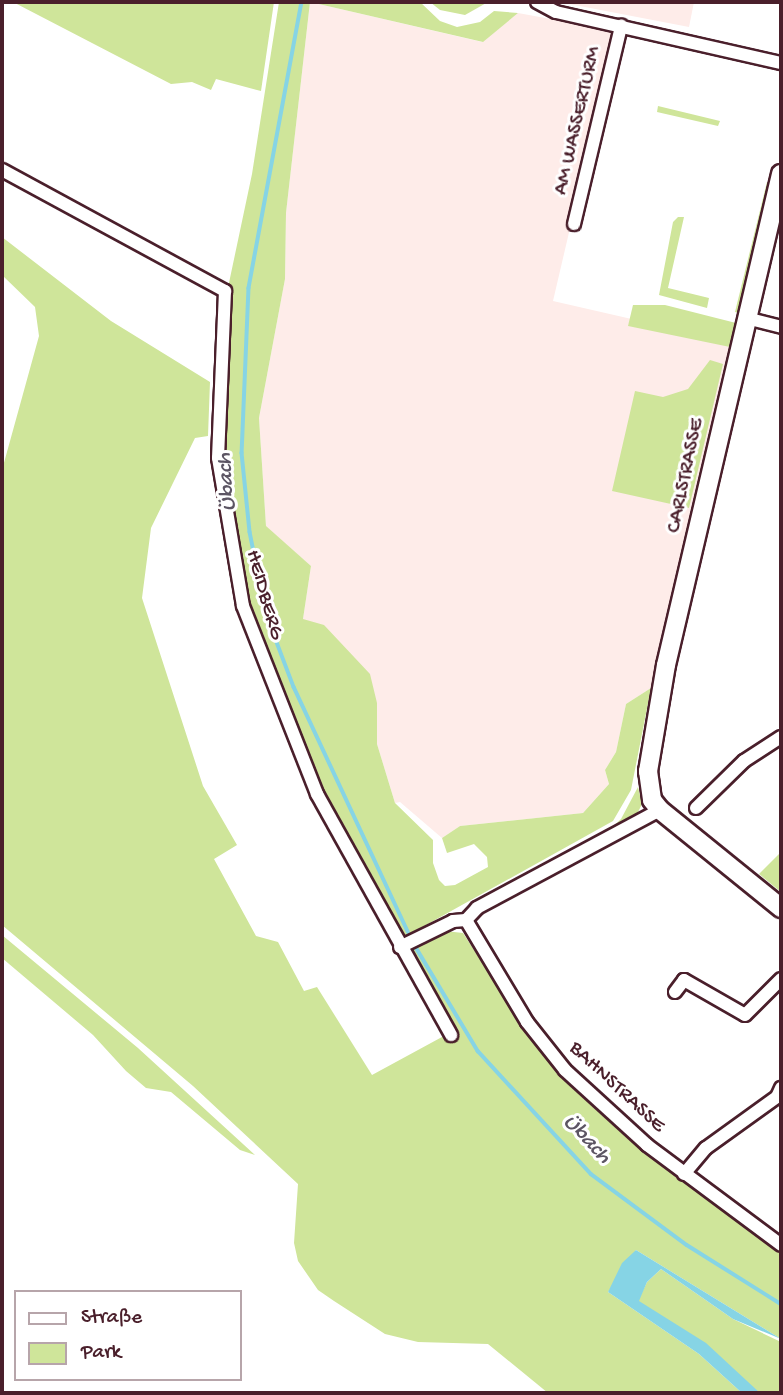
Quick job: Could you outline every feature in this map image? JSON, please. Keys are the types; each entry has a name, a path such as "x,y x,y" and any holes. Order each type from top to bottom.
{"main road":[{"name":"CARLSTRASSE","path":"660,810 649,790 650,739 781,174"},
{"path":"660,810 781,908"}],"street":[{"name":"AM WASSERTURM","path":"537,2 556,12 781,63"},
{"name":"AM WASSERTURM","path":"574,224 621,26"},
{"name":"HEIDBERG","path":"2,170 225,291 218,458 240,593 310,778 400,947 451,1035"},
{"path":"746,318 781,327"},
{"path":"696,808 744,761 781,737"},
{"path":"400,947 429,932 466,920 477,908 660,810"},
{"name":"BAHNSTRASSE","path":"466,920 549,1051 588,1093 684,1174 781,1245"},
{"path":"675,992 684,980 745,1015 781,979"},
{"path":"684,1174 706,1148 777,1097 781,1088"}],"shaded area":[{"path":"310,2 482,42 518,13 616,31 553,301 732,342 651,688 626,704 616,752 605,770 609,784 583,813 460,826 442,838 400,802 395,803 377,744 377,703 303,619 311,566 266,527 259,418 285,279 286,213"},
{"path":"559,2 694,2 689,27"}],"green space":[{"path":"13,2 274,2 261,91 216,79 211,90 192,82 171,84"},
{"path":"279,2 310,2 286,213 285,279 259,418 266,526 311,566 303,619 324,625 370,674 377,703 377,744 395,803 433,840 433,863 439,880 445,886 455,885 488,867 487,857 474,844 447,853 442,838 460,826 583,813 609,784 605,770 616,752 626,704 651,688 631,790 613,821 399,940 331,814 243,595 222,458 226,297 252,174"},
{"path":"310,2 420,2 440,21 457,27 480,22 494,11 518,13 483,42"},
{"path":"430,2 488,2 465,15 440,10"},
{"path":"658,106 720,121 718,126 657,112"},
{"path":"767,182 773,184 739,313 735,312"},
{"path":"678,217 684,217 668,288 709,298 707,308 659,295 673,222"},
{"path":"2,237 111,321 210,382 208,436 195,438 151,528 142,598 203,786 237,845 214,859 256,936 278,942 304,991 317,987 372,1075 453,1031 406,950 445,931 463,933 522,1024 567,1079 680,1179 781,1251 781,1339 636,1250 608,1292 699,1354 742,1393 548,1393 488,1344 418,1342 385,1334 318,1290 298,1261 294,1243 298,1184 193,1086 2,925 2,470 39,336 35,307 2,275"},
{"path":"633,305 665,305 736,323 730,347 628,326"},
{"path":"710,360 723,364 689,508 612,491 635,391 663,397 688,389"},
{"path":"638,787 642,804 636,816 606,833 621,819"},
{"path":"781,852 781,892 759,874"},
{"path":"2,935 138,1048 255,1155 240,1150 171,1092 146,1088 126,1071 93,1035 2,958"},
{"path":"661,1269 733,1319 781,1342 781,1393 760,1393 638,1301 647,1282"}],"water":[{"path":"636,1250 781,1339 733,1319 661,1269 647,1282 639,1301 706,1343 760,1393 742,1393 699,1354 608,1292 622,1263"}],"waterway":[{"name":"Übach","path":"302,2 249,288 242,453 250,532 267,616 294,687 408,932"},
{"name":"Übach","path":"417,949 478,1051 591,1174 687,1245 781,1304"}]}
